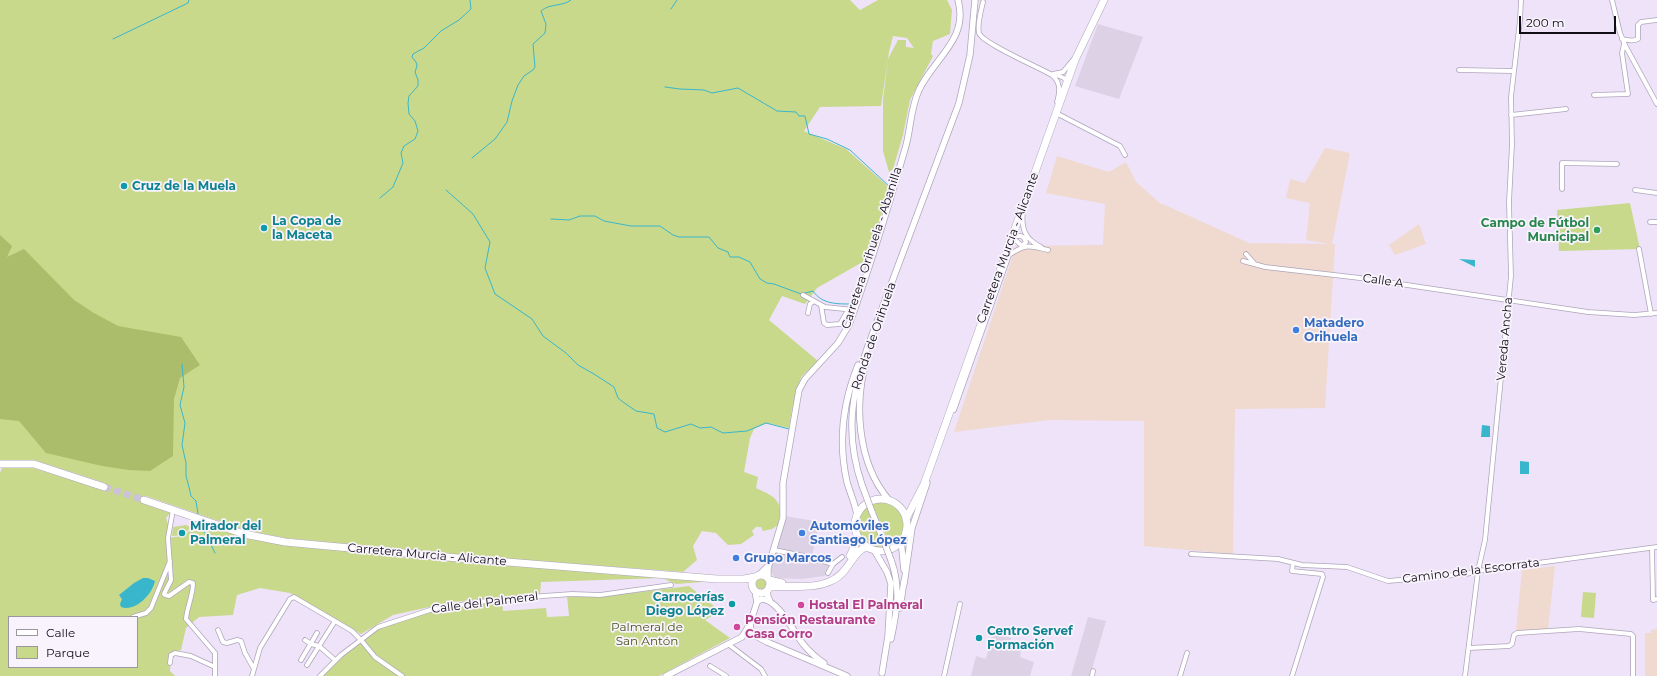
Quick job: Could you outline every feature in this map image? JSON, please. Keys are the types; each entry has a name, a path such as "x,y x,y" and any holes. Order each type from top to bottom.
{"highway":[{"name":"Carretera Murcia - Alicante","path":"906,520 933,464 1067,82 1090,28 1104,0"},
{"path":"0,464 34,464 104,487"},
{"path":"896,504 901,505 909,503 916,498"},
{"path":"882,499 889,500 896,504 902,511 906,520 906,530 901,540 892,548 880,550 871,548 859,550 848,569 832,581 817,585 768,584 818,581 831,577 839,571 845,565 855,547 857,536 855,528 857,514 864,504 870,501 882,499"},
{"name":"Carretera Murcia - Alicante","path":"144,500 244,534 284,542 716,579 744,579 757,576"},
{"path":"857,536 871,548"},
{"path":"764,575 768,584 762,593 754,590 752,581 757,576 764,575"},
{"name":"Carretera Murcia - Alicante","path":"716,579 744,585 754,590"}],"main road":[{"name":"Carretera Orihuela - Abanilla","path":"768,584 769,564 783,518 783,483 799,390 805,379 838,343 849,325 851,310 906,148 914,102 927,76 958,33 961,15 958,0"},
{"name":"Ronda de Orihuela","path":"882,674 890,644 898,603 897,582 891,560 855,463 851,417 853,397 862,363 959,103 970,55 975,0"},
{"path":"889,500 877,482 866,454 861,427 860,400 861,384 867,358 897,276 899,266"},
{"path":"857,514 847,483 844,464 842,434 844,414 855,373 877,315 883,308"},
{"path":"890,644 899,617 912,528 933,464"},
{"path":"901,540 904,584"},
{"path":"871,548 887,572 891,584 889,630 882,674"},
{"name":"Carretera Orihuela - Abanilla","path":"757,576 769,564"},
{"path":"768,584 770,601"},
{"path":"742,637 750,624 757,602 754,590"},
{"path":"757,602 761,599 770,601 803,643 822,662 832,669"},
{"path":"750,624 751,631 754,635 847,676"},
{"path":"666,676 742,637 761,638"},
{"path":"795,653 802,650 803,643"}],"street":[{"name":"Vereda Ancha","path":"1465,676 1478,571 1485,540 1511,276 1509,202 1512,144 1511,115 1513,71 1520,20 1521,0"},
{"path":"1612,0 1623,41 1648,91 1657,104"},
{"path":"983,2 979,23 979,32 981,36 994,46 1055,78 1059,86 1058,97 1051,118 1051,126"},
{"path":"1623,41 1638,39 1638,25 1641,22 1657,20"},
{"path":"1053,74 1063,72 1072,62 1090,28"},
{"path":"1594,95 1628,94 1622,52 1623,41"},
{"path":"1459,70 1513,71"},
{"path":"1044,71 1064,78 1067,82"},
{"path":"1511,115 1566,109"},
{"path":"1056,113 1120,146 1125,155"},
{"path":"1562,188 1562,163 1617,164"},
{"path":"1635,190 1657,193"},
{"path":"1028,193 1022,224 1024,233 1030,240"},
{"path":"1650,222 1657,222"},
{"path":"1012,236 1030,240 1048,250 1022,246 1012,236"},
{"path":"939,447 1010,255 1026,242 1024,238"},
{"path":"1639,249 1651,314"},
{"path":"1246,254 1250,260 1258,266"},
{"name":"Calle A","path":"1243,261 1258,266 1356,277 1591,312 1657,314"},
{"path":"803,294 828,308 851,310"},
{"path":"808,313 810,304 814,301"},
{"path":"821,305 824,323 827,325 840,324 851,310"},
{"path":"173,510 168,538 171,580 165,591 165,596 170,595 189,582 193,584 192,595 186,612 186,621 212,649 216,657 215,676"},
{"path":"1655,548 1653,600 1657,599"},
{"name":"Camino de la Escorrata","path":"1191,554 1278,559 1293,563 1347,567 1388,581 1466,574 1478,571 1655,548"},
{"path":"774,550 809,557 833,564"},
{"path":"828,573 833,564 842,557"},
{"path":"136,616 146,613 151,608 170,561"},
{"path":"1292,676 1323,577 1322,574 1317,573 1292,571 1293,563"},
{"name":"Calle del Palmeral","path":"320,676 335,660 378,627 430,610 478,602 572,594 600,595 671,585"},
{"path":"252,676 260,648 291,597 294,597 352,631 375,657 402,676"},
{"path":"944,676 960,604"},
{"path":"307,665 335,621"},
{"path":"1469,648 1509,646 1512,644 1514,635 1517,633 1578,629 1631,634 1634,641 1633,676"},
{"path":"218,630 223,642 227,643 237,640 241,641 249,662 254,669"},
{"path":"301,660 317,633"},
{"path":"305,640 311,644 319,646 335,660"},
{"path":"728,644 761,669 765,676"},
{"path":"170,663 171,655 174,653 191,656 215,667"},
{"path":"1180,676 1187,653"},
{"path":"710,666 726,676"},
{"path":"1092,676 1093,671"}],"shaded area":[{"path":"1098,24 1143,37 1119,99 1075,86"},
{"path":"1325,148 1350,153 1332,244 1335,244 1325,408 1235,409 1233,554 1144,546 1144,421 1049,420 954,432 1016,246 1103,245 1105,204 1046,193 1057,156 1109,172 1126,162 1136,182 1161,204 1249,243 1329,244 1306,240 1310,203 1286,198 1290,179 1305,183"},
{"path":"1419,224 1426,244 1395,255 1389,245"},
{"path":"785,516 820,522 812,555 831,564 825,576 802,579 775,578 772,573 771,565"},
{"path":"1555,566 1548,629 1516,631 1522,570"},
{"path":"1088,617 1106,621 1090,676 1071,676"},
{"path":"1657,629 1657,676 1645,676 1645,633 1651,633 1651,630"},
{"path":"993,632 1011,638 1010,645 1021,649 1020,657 1034,662 1030,676 971,676 976,656 986,659"}],"green space":[{"path":"0,0 850,0 860,10 878,0 947,0 952,10 950,34 933,41 931,54 933,56 910,100 903,135 893,169 889,172 883,151 883,100 888,59 898,40 906,40 906,47 914,48 907,38 893,36 889,52 881,106 820,107 804,131 846,149 890,188 866,260 817,288 805,304 782,296 769,320 818,361 801,377 792,409 789,428 767,423 754,429 750,438 744,472 758,477 756,488 769,494 777,501 779,505 780,517 778,525 772,529 763,531 761,527 756,527 752,531 754,535 741,544 728,545 716,533 702,531 693,546 697,560 683,572 458,555 285,538 245,530 146,496 143,503 170,513 166,518 168,524 168,538 182,536 191,530 193,519 243,536 703,580 702,582 676,584 662,578 541,582 540,595 452,602 393,615 361,634 290,593 260,588 237,595 233,615 199,617 186,628 181,650 171,653 170,671 175,676 0,676 0,473 2,468 33,468 103,490 105,483 34,460 0,460"},
{"name":"Campo de Fútbol Municipal","path":"1630,203 1640,249 1559,251 1557,210"},
{"path":"0,235 12,246 7,257 24,249 74,300 94,313 118,326 181,337 200,365 180,378 174,399 173,456 150,471 102,466 46,453 19,421 0,419"},
{"path":"872,503 886,503 894,507 899,512 902,519 903,527 901,534 897,541 889,546"},
{"path":"868,506 884,547 876,547 869,544 863,539 860,533 858,526 859,519 862,512"},
{"path":"186,525 191,527 180,535 172,536 173,527"},
{"path":"761,578 765,580 767,584 765,588 761,590 757,588 755,584 757,580"},
{"name":"Palmeral de San Antón","path":"689,586 720,611 705,620 730,638 659,676 322,676 342,656 378,629 431,611 482,603 502,602 503,611 546,608 547,617 569,616 567,596 599,597"},
{"path":"1583,592 1596,593 1594,618 1581,617"}],"water":[{"path":"1459,259 1475,260 1475,267"},
{"path":"1482,425 1490,426 1490,437 1481,437"},
{"path":"1520,461 1529,462 1529,474 1520,474"},
{"path":"143,578 148,578 155,581 147,597 132,607 121,607 120,604 122,599 119,595"}],"waterway":[{"path":"113,39 188,3 189,0"},
{"path":"380,198 393,187 403,163 401,153 404,146 415,139 418,131 415,121 409,114 408,103 409,96 418,86 418,80 415,72 417,66 412,57 413,54 424,48 441,31 459,20 471,9 470,0"},
{"path":"472,158 495,139 507,122 518,85 524,76 535,67 533,44 545,33 546,24 541,11 548,7 564,4 571,0"},
{"path":"671,9 677,0"},
{"path":"665,87 704,90 712,93 738,88 777,111 796,112 799,116 805,116 809,134 827,139 850,150 890,187"},
{"path":"446,190 473,214 490,242 485,268 495,294 532,319 543,336 566,353 578,365 614,387 618,398 623,402 636,411 654,414 657,428 665,432 691,424 700,428 711,427 723,433 747,431 766,423 789,429"},
{"path":"551,219 569,220 580,216 595,216 604,221 631,226 660,226 673,235 679,237 709,237 718,248 728,252 730,257 739,257 750,262 760,279 767,283 774,284 801,294 813,291 825,301 840,304 851,304"},
{"path":"182,364 184,387 180,405 185,423 182,445 186,463 186,476 191,496 196,501 198,514"},
{"path":"201,525 215,553"}],"tunnel":[{"path":"104,487 144,500"}],"place":[{"name":"Cruz de la Muela","path":"124,186"},
{"name":"La Copa de la Maceta","path":"264,228"},
{"name":"Campo de Fútbol Municipal","path":"1597,230"},
{"name":"Matadero Orihuela","path":"1296,330"},
{"name":"Mirador del Palmeral","path":"182,533"},
{"name":"Automóviles Santiago López","path":"802,533"},
{"name":"Grupo Marcos","path":"736,558"},
{"name":"Carrocerías Diego López","path":"732,604"},
{"name":"Hostal El Palmeral","path":"801,605"},
{"name":"Pensión Restaurante Casa Corro","path":"737,627"},
{"name":"Centro Servef Formación","path":"979,638"}]}
